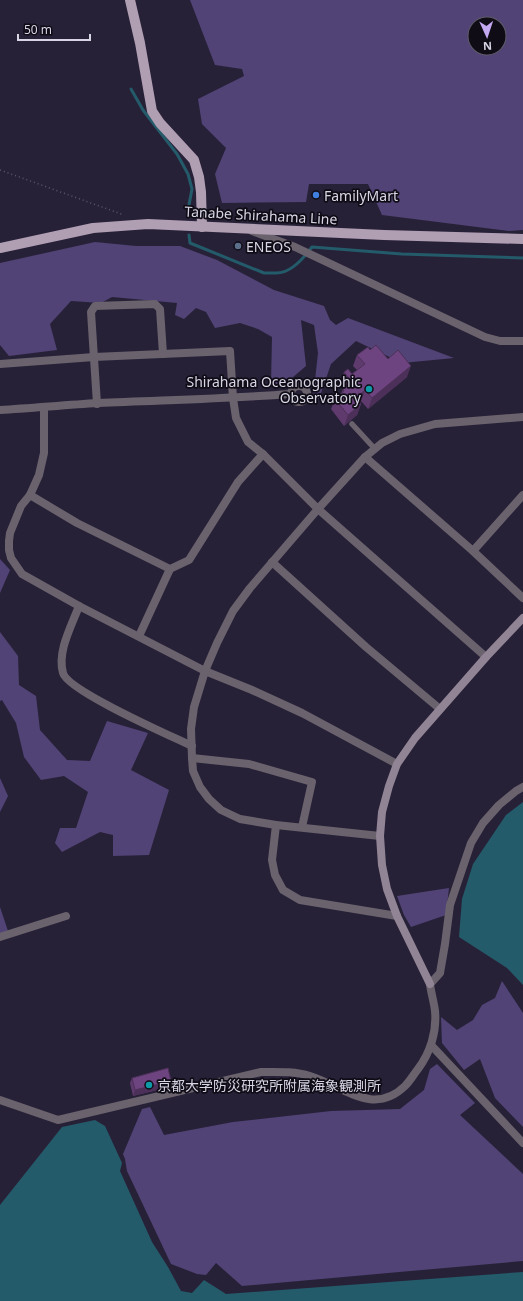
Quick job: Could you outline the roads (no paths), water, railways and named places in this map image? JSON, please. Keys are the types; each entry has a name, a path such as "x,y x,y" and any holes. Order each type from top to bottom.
{"main road":[{"path":"130,0 140,43 152,111 160,123 194,160 199,177 201,192 202,226"},
{"name":"Tanabe Shirahama Line","path":"0,248 93,228 148,224 392,235 523,239"}],"street":[{"path":"245,229 295,247 485,337 523,342"},
{"path":"97,404 91,312 96,306 155,304 160,309 163,354"},
{"path":"0,364 230,351 233,398 236,418 248,442 318,509 486,657"},
{"path":"0,410 290,394"},
{"path":"44,408 44,453 39,475 30,495 22,506 10,533 9,545 12,558 22,574 79,606 206,670 302,713 397,764"},
{"path":"380,836 276,825 240,819 221,810 209,799 200,787 193,771 191,728 194,707 206,670 233,610 250,588 318,509 365,458 382,443 400,434 435,424 523,417"},
{"path":"139,636 170,569 189,560 238,482 262,454"},
{"path":"365,458 473,551 523,598"},
{"path":"30,495 77,523 170,569"},
{"path":"473,551 523,495"},
{"path":"272,562 366,647 440,709"},
{"path":"79,606 62,650 63,674 67,681 84,693 192,746"},
{"path":"0,1100 58,1120 261,1072 284,1072 309,1076 366,1099 380,1100 392,1097 406,1086 421,1065 431,1045 436,1021 430,984 397,916 387,889 382,865 380,836 382,812 397,764 415,738 486,657 523,618"},
{"path":"192,758 249,764 312,782 302,827"},
{"path":"430,984 440,973 450,905 471,843 483,823 495,810 516,791 523,787"},
{"path":"276,825 272,860 275,875 283,890 300,900 397,916"},
{"path":"0,937 66,916"},
{"path":"431,1045 523,1143"}],"lane":[{"path":"352,424 375,449"}],"water":[{"path":"523,802 523,985 507,968 459,937 462,899 473,864 506,815"},
{"path":"95,1120 105,1126 122,1163 120,1171 152,1242 181,1291 192,1293 204,1280 226,1294 523,1272 523,1301 0,1301 0,1205 62,1127"}],"waterway":[{"path":"131,89 143,110 177,154 188,174 192,189 188,210"},
{"path":"189,235 190,243 264,273 281,273 290,269 312,247 402,254 523,258"}],"place":[{"name":"FamilyMart","path":"316,195"},
{"name":"ENEOS","path":"238,246"},
{"name":"Shirahama Oceanographic Observatory","path":"369,389"},
{"name":"京都大学防災研究所附属海象観測所","path":"149,1085"}]}
